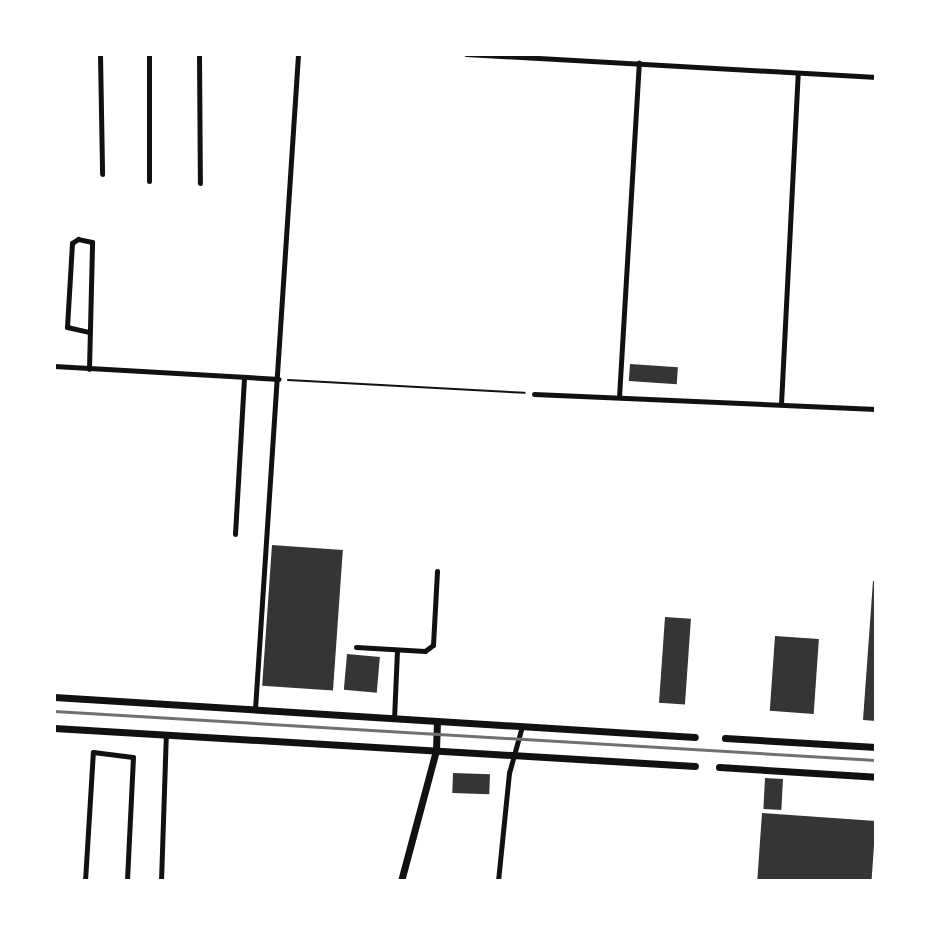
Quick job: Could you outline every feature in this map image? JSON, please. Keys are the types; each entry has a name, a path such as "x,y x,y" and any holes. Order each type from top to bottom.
{"main road":[{"path":"54,697 695,737"},
{"path":"401,881 436,750 437,723"},
{"path":"54,728 695,766"},
{"path":"725,738 876,747"},
{"path":"719,767 876,777"}],"street":[{"path":"100,54 102,174"},
{"path":"149,54 149,181"},
{"path":"199,54 200,183"},
{"path":"255,709 298,54"},
{"path":"466,54 876,77"},
{"path":"619,397 639,63"},
{"path":"781,404 798,73"},
{"path":"89,332 67,327 72,243 78,239 92,242 89,369"},
{"path":"54,366 279,379"},
{"path":"235,534 244,377"},
{"path":"534,394 876,409"},
{"path":"356,647 425,651 433,645 437,571"},
{"path":"393,720 397,650"},
{"path":"498,881 514,755 522,726"},
{"path":"161,881 166,734"},
{"path":"85,881 93,752 133,757 127,881"}],"path":[{"path":"279,379 534,394"}],"building":[{"path":"630,364 678,367 677,384 629,381"},
{"path":"272,545 343,550 333,691 262,686"},
{"path":"873,581 876,581 876,721 863,720"},
{"path":"665,617 691,619 685,705 659,703"},
{"path":"775,636 819,639 814,714 770,711"},
{"path":"347,654 380,657 377,693 344,690"},
{"path":"453,773 490,774 489,794 452,793"},
{"path":"765,778 783,779 781,810 763,809"},
{"path":"762,813 876,821 872,881 757,881"}],"railway":[{"path":"54,711 876,760"}]}
